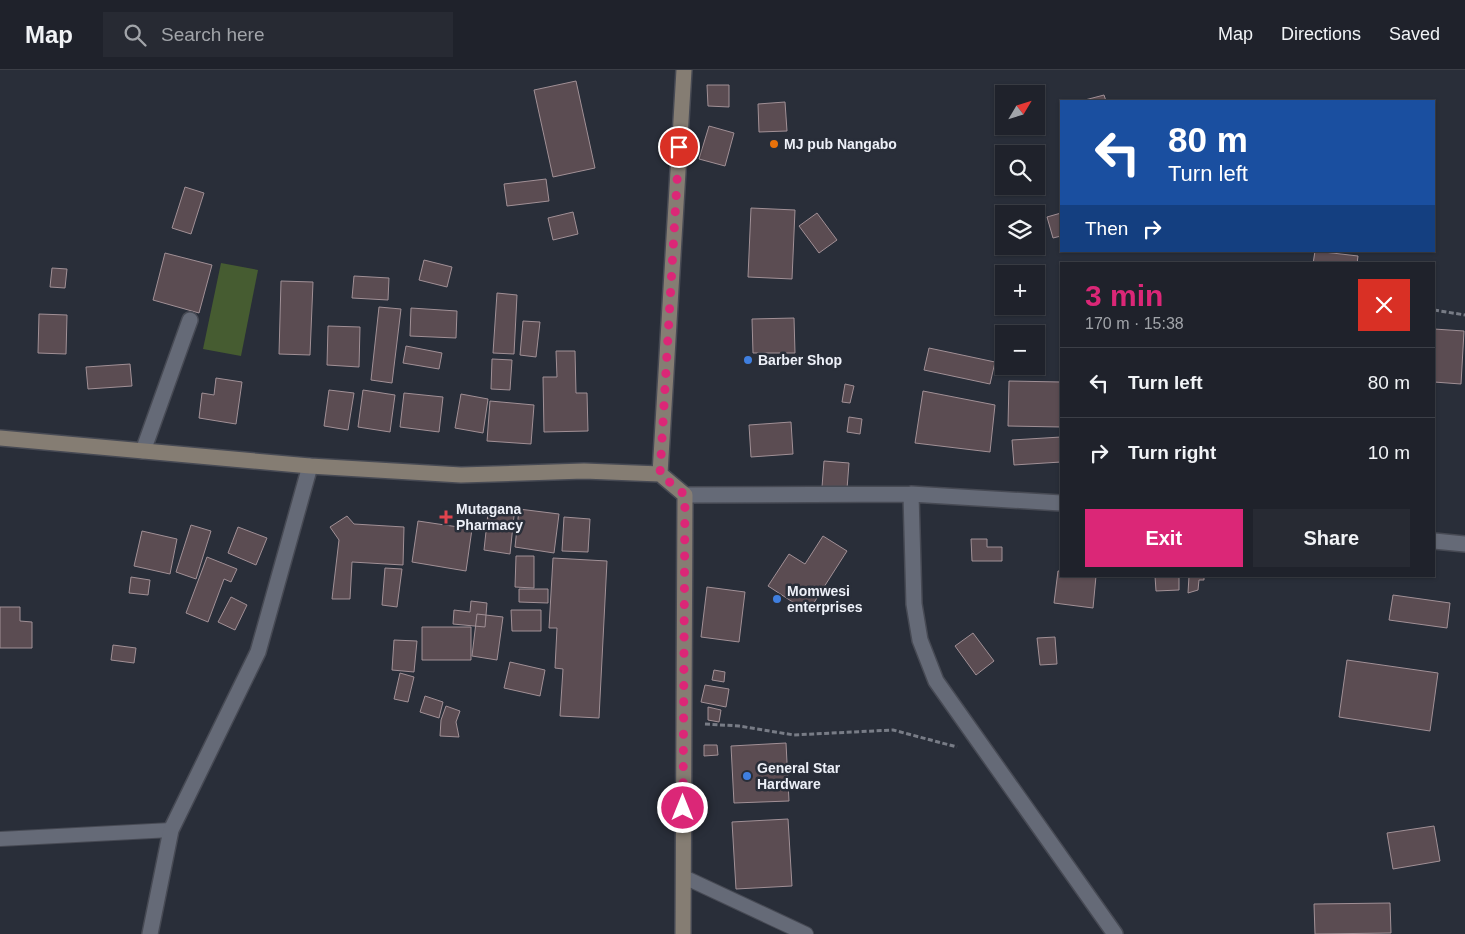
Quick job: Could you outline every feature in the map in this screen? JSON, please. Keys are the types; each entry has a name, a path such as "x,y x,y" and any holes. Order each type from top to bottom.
{"street":[{"path":"660,474 684,70"},
{"path":"143,451 190,320"},
{"path":"0,438 310,466 461,475 584,471 660,474 685,495 912,494 1060,503"},
{"path":"150,934 171,830 258,652 310,466"},
{"path":"912,494 914,604 920,640 936,681 1115,934"},
{"path":"683,934 685,495"},
{"path":"1435,541 1465,544"}],"lane":[{"path":"0,839 171,830"},
{"path":"684,877 806,934"}],"path":[{"path":"1435,310 1465,315"},
{"path":"683,756 706,722 794,735 893,730 989,756"}],"green space":[{"path":"221,263 258,270 241,356 203,349"}],"building":[{"path":"576,81 595,168 553,177 534,90"},
{"path":"707,85 729,85 729,107 708,106"},
{"path":"1104,95 1106,100 1085,100"},
{"path":"785,102 787,131 759,132 758,104"},
{"path":"709,126 734,133 725,166 699,159"},
{"path":"546,179 549,201 507,206 504,184"},
{"path":"185,187 204,193 191,234 172,228"},
{"path":"751,208 795,210 792,279 748,277"},
{"path":"573,212 578,234 553,240 548,218"},
{"path":"817,213 837,240 819,253 799,226"},
{"path":"1060,213 1060,236 1053,238 1047,217"},
{"path":"1315,252 1358,256 1357,262 1313,262"},
{"path":"165,253 212,265 199,313 153,300"},
{"path":"424,260 452,267 447,287 419,280"},
{"path":"52,268 67,269 65,288 50,287"},
{"path":"354,276 389,278 388,300 352,298"},
{"path":"281,281 313,282 310,355 279,354"},
{"path":"497,293 517,295 514,354 493,353"},
{"path":"379,307 401,309 392,383 371,380"},
{"path":"411,308 457,311 456,338 410,336"},
{"path":"39,314 67,315 66,354 38,353"},
{"path":"794,318 795,353 753,353 752,319"},
{"path":"523,321 540,322 536,357 520,355"},
{"path":"328,326 360,327 359,367 327,365"},
{"path":"1435,329 1464,331 1461,384 1435,382"},
{"path":"406,346 442,353 439,369 403,363"},
{"path":"929,348 995,362 990,384 924,370"},
{"path":"556,351 575,351 576,393 587,393 588,431 544,432 543,377 557,377"},
{"path":"492,359 512,360 510,390 491,389"},
{"path":"130,364 132,386 88,389 86,367"},
{"path":"216,378 242,382 236,424 199,418 202,393 214,395"},
{"path":"1009,381 1060,382 1060,427 1008,426"},
{"path":"845,384 854,386 850,403 842,402"},
{"path":"329,390 354,393 348,430 324,426"},
{"path":"363,390 395,395 390,432 358,427"},
{"path":"923,391 995,405 990,452 915,443"},
{"path":"404,393 443,397 439,432 400,427"},
{"path":"461,394 488,399 483,433 455,428"},
{"path":"490,401 534,405 531,444 487,441"},
{"path":"849,417 862,419 860,434 847,432"},
{"path":"791,422 793,454 751,457 749,425"},
{"path":"1060,437 1060,462 1014,465 1012,440"},
{"path":"824,461 849,463 847,489 822,487"},
{"path":"519,509 559,514 554,553 515,547"},
{"path":"488,513 514,516 510,554 484,550"},
{"path":"347,516 354,524 404,527 403,565 352,562 350,599 332,599 339,540 330,527"},
{"path":"564,517 590,519 588,552 562,551"},
{"path":"418,521 472,529 466,571 412,562"},
{"path":"191,525 211,531 196,579 176,572"},
{"path":"238,527 267,538 256,565 228,553"},
{"path":"142,531 177,539 170,574 134,566"},
{"path":"823,536 847,551 808,612 768,586 789,554 805,564"},
{"path":"971,539 987,539 987,547 1002,547 1002,561 972,561"},
{"path":"516,556 534,556 534,588 515,587"},
{"path":"207,557 237,569 231,582 224,579 208,622 186,613"},
{"path":"553,558 607,561 599,718 560,716 563,669 555,668 557,628 549,628"},
{"path":"385,568 402,569 397,607 382,605"},
{"path":"1058,571 1060,571 1060,577 1096,577 1093,608 1054,603"},
{"path":"131,577 150,580 148,595 129,593"},
{"path":"1155,577 1179,577 1179,590 1156,591"},
{"path":"1189,577 1204,577 1204,580 1199,580 1198,590 1188,593"},
{"path":"707,587 745,592 739,642 701,637"},
{"path":"519,589 548,589 548,603 519,602"},
{"path":"1393,595 1450,603 1447,628 1389,620"},
{"path":"231,597 247,605 235,630 218,622"},
{"path":"471,601 487,603 485,627 453,624 454,610 470,612"},
{"path":"0,607 20,607 20,621 32,622 32,648 0,648"},
{"path":"511,610 541,610 541,631 512,631"},
{"path":"477,614 503,617 497,660 472,656"},
{"path":"422,627 471,627 471,660 422,660"},
{"path":"973,633 994,661 976,675 955,646"},
{"path":"1055,637 1057,664 1040,665 1037,638"},
{"path":"394,640 417,641 414,672 392,670"},
{"path":"113,645 136,648 134,663 111,660"},
{"path":"1347,660 1438,673 1430,731 1339,717"},
{"path":"510,662 545,670 540,696 504,688"},
{"path":"714,670 725,672 724,682 712,680"},
{"path":"400,673 414,677 408,702 394,699"},
{"path":"705,685 729,689 726,707 701,702"},
{"path":"425,696 443,702 439,718 420,712"},
{"path":"446,706 460,711 456,722 459,737 440,736 441,720"},
{"path":"708,707 721,710 719,722 708,720"},
{"path":"786,743 789,801 734,803 731,746"},
{"path":"704,745 717,745 718,755 704,756"},
{"path":"788,819 792,886 736,889 732,822"},
{"path":"1434,826 1440,861 1393,869 1387,833"},
{"path":"1390,903 1391,933 1315,934 1314,904"}],"place":[{"name":"MJ pub Nangabo","path":"774,144"},
{"name":"Barber Shop","path":"748,360"},
{"name":"Mutagana Pharmacy","path":"446,517"},
{"name":"Momwesi enterprises","path":"777,599"},
{"name":"General Star Hardware","path":"747,776"}],"route":[{"path":"679,147 660,474 685,495 683,808"}]}
